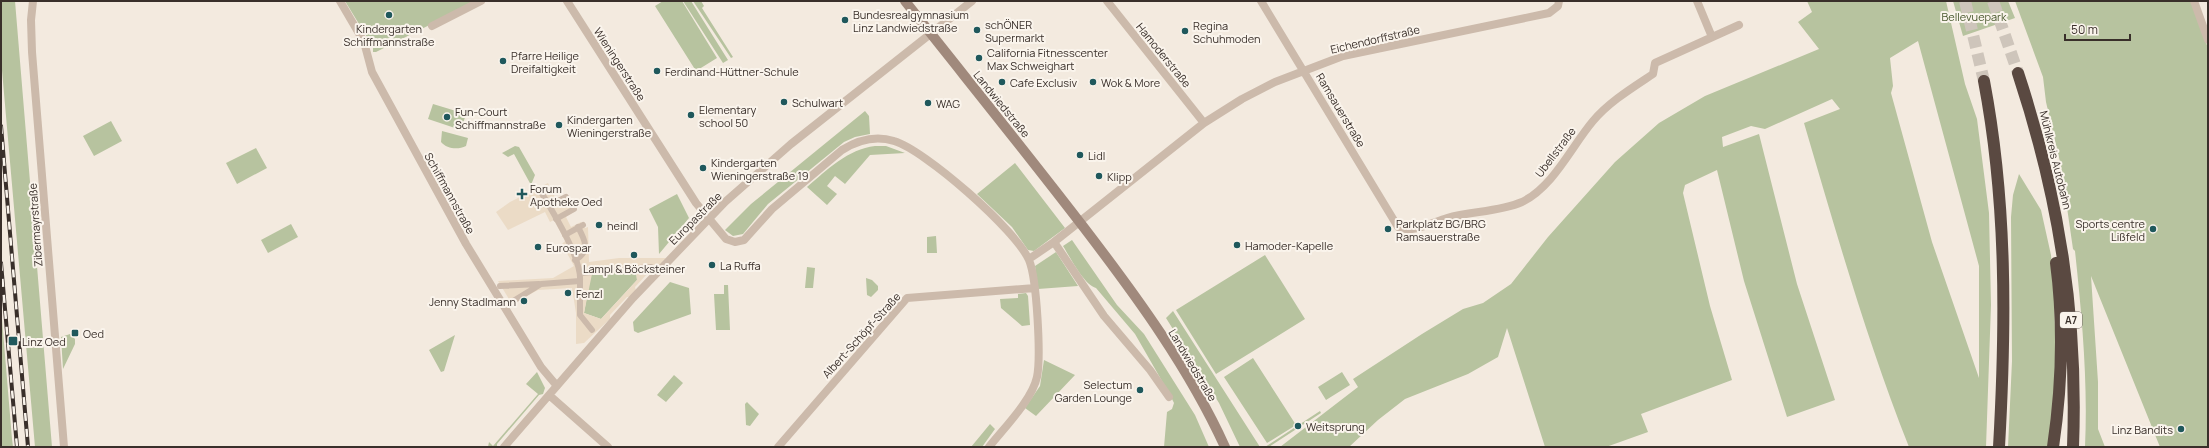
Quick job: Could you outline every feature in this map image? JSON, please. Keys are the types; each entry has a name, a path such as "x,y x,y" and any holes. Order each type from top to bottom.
{"highway":[{"name":"Mühlkreis Autobahn","path":"2053,447 2061,356 2058,282 2046,202 2023,110 2017,73 2046,165 2059,229 2067,280 2074,360 2073,447"},
{"path":"1984,81 1998,174 2004,266 1999,447"}],"main road":[{"name":"Landwiedstraße","path":"905,1 1079,221 1169,347 1204,405 1225,447"}],"street":[{"name":"Zibermayrstraße","path":"33,1 30,20 32,52 64,447"},
{"name":"Schiffmannstraße","path":"340,1 364,42 372,72 466,244 541,367 557,386"},
{"path":"432,26 481,1"},
{"name":"Wieningerstraße","path":"567,1 684,185 708,219"},
{"name":"Europastraße","path":"504,447 633,298 708,219 773,159 972,1"},
{"name":"Hamoderstraße","path":"1107,1 1204,123"},
{"name":"Ramsauerstraße","path":"1261,1 1398,227 1403,229"},
{"name":"Eichendorffstraße","path":"1079,221 1204,123 1253,93 1304,70 1342,56 1371,49 1494,26 1554,11 1558,6 1559,1"},
{"path":"1696,1 1712,37 1739,25"},
{"path":"2194,1 2208,40"},
{"name":"Ubellstraße","path":"1403,229 1414,228 1448,218 1506,206 1521,202 1535,194 1546,185 1594,120 1613,102 1653,74 1655,63 1712,37"},
{"path":"708,219 726,239 740,242 744,240 788,195 842,150 863,140 886,139 909,148 968,192 1016,239 1029,259 1035,288 1038,363 1036,378 1031,392 989,447"},
{"path":"542,192 565,235 581,273 580,315 592,330"},
{"path":"550,206 566,197"},
{"path":"556,219 574,209"},
{"path":"1029,259 1054,242 1079,221"},
{"path":"565,235 580,226 586,250 575,260"},
{"path":"1054,242 1104,316 1150,370 1169,397"},
{"path":"581,273 651,267"},
{"path":"500,286 580,281"},
{"path":"510,303 541,284"},
{"name":"Albert-Schöpf-Straße","path":"778,447 907,298 1035,288"},
{"path":"549,395 608,447"}],"green space":[{"path":"1,1 15,1 52,447 35,447 1,59"},
{"path":"345,1 477,1 376,52 373,52 373,47"},
{"path":"663,1 682,1 717,58 696,71 655,6"},
{"path":"683,1 691,1 728,60 723,63"},
{"path":"693,1 701,1 704,6 702,8 733,57 731,58"},
{"path":"1807,1 1946,1 1965,84 1977,119 1989,213 1991,305 1986,447 1909,447 1879,367 1866,327 1804,123 1840,109 1832,99 1765,129 1751,126 1722,137 1723,147 1759,134 1797,284 1835,400 1787,417 1744,281 1717,170 1685,185 1683,193 1710,306 1732,380 1641,414 1648,432 1606,447 1545,447 1507,328 1498,357 1468,374 1405,399 1378,420 1349,447 1280,447 1358,387 1353,379 1463,309 1483,303 1511,284 1548,237 1615,162 1659,123 1705,96 1819,49 1798,22 1812,12","holes":["1918,41 1979,266 1979,378 1932,242 1891,93 1893,86 1890,58"]},
{"name":"Bellevuepark","path":"1953,1 2008,1 2015,18 1963,36"},
{"name":"Sports centre Lißfeld","path":"2015,1 2191,1 2208,48 2208,447 2160,447 2091,276 2098,382 2098,429 2105,447 2085,447 2085,373 2075,251 2073,249 2061,166 2046,102 2043,77"},
{"name":"Fun-Court Schiffmannstraße","path":"433,104 466,114 461,130 428,119"},
{"path":"865,111 869,116 870,134 855,137 844,142 768,204 743,234 733,236 725,230 751,204"},
{"path":"111,121 122,141 94,156 83,136"},
{"path":"442,131 468,138 466,146 456,148 446,146 441,142"},
{"path":"515,146 519,147 535,175 531,185 514,154 508,157 502,153"},
{"path":"875,146 886,146 905,153 870,155 845,184 835,176 827,186 837,194 827,205 807,187 838,161 856,151"},
{"path":"256,148 267,168 237,184 226,163"},
{"path":"1015,163 1065,228 1034,251 1028,250 1012,227 977,194"},
{"path":"2019,174 2041,210 2051,255 2054,292 2056,369 2049,447 2008,447 2012,361 2011,217 2013,195"},
{"path":"677,194 689,218 659,254 658,227 649,209"},
{"path":"291,224 298,237 268,253 261,240"},
{"path":"936,236 937,253 927,253 927,237"},
{"path":"1072,240 1117,305 1144,334 1195,415 1209,447 1164,447 1167,412 1172,409 1174,403 1135,334 1096,288 1087,282 1073,263 1063,246"},
{"path":"1056,252 1078,286 1038,289 1035,266"},
{"path":"1265,255 1305,319 1216,374 1176,310"},
{"path":"807,267 815,268 813,288 805,288"},
{"path":"636,271 637,280 601,319 584,313 591,274"},
{"path":"866,278 872,280 878,286 878,290 871,297 867,295"},
{"path":"670,282 689,288 691,314 638,333 634,331 633,322"},
{"path":"724,285 728,285 730,330 716,330 714,294 724,294"},
{"path":"1026,293 1028,296 1030,325 1022,326 1001,308 1000,299 1018,298 1018,294"},
{"path":"1,307 12,439 13,447 1,447"},
{"path":"1173,311 1260,447 1240,447 1219,403 1166,318"},
{"path":"70,334 75,339 75,344 63,369 61,337"},
{"path":"455,335 444,371 441,372 429,350"},
{"path":"1253,358 1296,425 1267,443 1224,377"},
{"path":"1044,360 1075,375 1036,416 1025,408 1040,386"},
{"path":"537,372 545,388 543,394 539,395 497,444 497,447 488,447 489,442 493,446 538,394 526,384"},
{"path":"1342,372 1350,385 1326,400 1318,387"},
{"path":"674,375 683,383 666,402 657,395"},
{"path":"747,402 759,414 750,426 746,425 745,404"},
{"name":"Weitsprung","path":"1320,411 1321,413 1269,447 1265,447"},
{"path":"990,424 995,429 982,447 971,447"}],"shaded area":[{"path":"548,183 556,199 565,195 575,211 566,217 571,227 581,222 585,228 588,227 589,262 619,258 666,258 652,274 648,273 635,287 636,291 631,297 627,297 610,315 610,319 584,343 576,344 576,313 572,288 538,290 512,304 498,281 553,278 574,266 562,244 565,241 554,220 550,222 545,212 508,230 496,212 510,202","holes":["636,271 637,280 601,319 584,313 592,274"]}],"tunnel":[{"path":"1965,1 1984,81"},
{"path":"1993,1 2018,73"}],"railway":[{"path":"1,126 28,447"},
{"path":"1,263 17,447"}],"place":[{"name":"Kindergarten Schiffmannstraße","path":"389,15"},
{"name":"Bundesrealgymnasium Linz Landwiedstraße","path":"845,20"},
{"name":"schÖNER Supermarkt","path":"977,30"},
{"name":"Regina Schuhmoden","path":"1185,31"},
{"name":"California Fitnesscenter Max Schweighart","path":"979,58"},
{"name":"Pfarre Heilige Dreifaltigkeit","path":"503,61"},
{"name":"Ferdinand-Hüttner-Schule","path":"657,71"},
{"name":"Cafe Exclusiv","path":"1002,82"},
{"name":"Wok & More","path":"1093,82"},
{"name":"Schulwart","path":"784,102"},
{"name":"WAG","path":"928,103"},
{"name":"Elementary school 50","path":"691,115"},
{"name":"Fun-Court Schiffmannstraße","path":"447,117"},
{"name":"Kindergarten Wieningerstraße","path":"559,125"},
{"name":"Lidl","path":"1080,155"},
{"name":"Kindergarten Wieningerstraße 19","path":"703,168"},
{"name":"Klipp","path":"1099,176"},
{"name":"Forum Apotheke Oed","path":"522,194"},
{"name":"heindl","path":"599,225"},
{"name":"Parkplatz BG/BRG Ramsauerstraße","path":"1388,229"},
{"name":"Sports centre Lißfeld","path":"2153,229"},
{"name":"Hamoder-Kapelle","path":"1237,245"},
{"name":"Eurospar","path":"538,247"},
{"name":"Lampl & Böcksteiner","path":"634,255"},
{"name":"La Ruffa","path":"712,265"},
{"name":"Fenzl","path":"568,293"},
{"name":"Jenny Stadlmann","path":"524,301"},
{"name":"Oed","path":"75,333"},
{"name":"Linz Oed","path":"13,341"},
{"name":"Selectum Garden Lounge","path":"1140,390"},
{"name":"Weitsprung","path":"1298,426"},
{"name":"Linz Bandits","path":"2181,429"}]}
